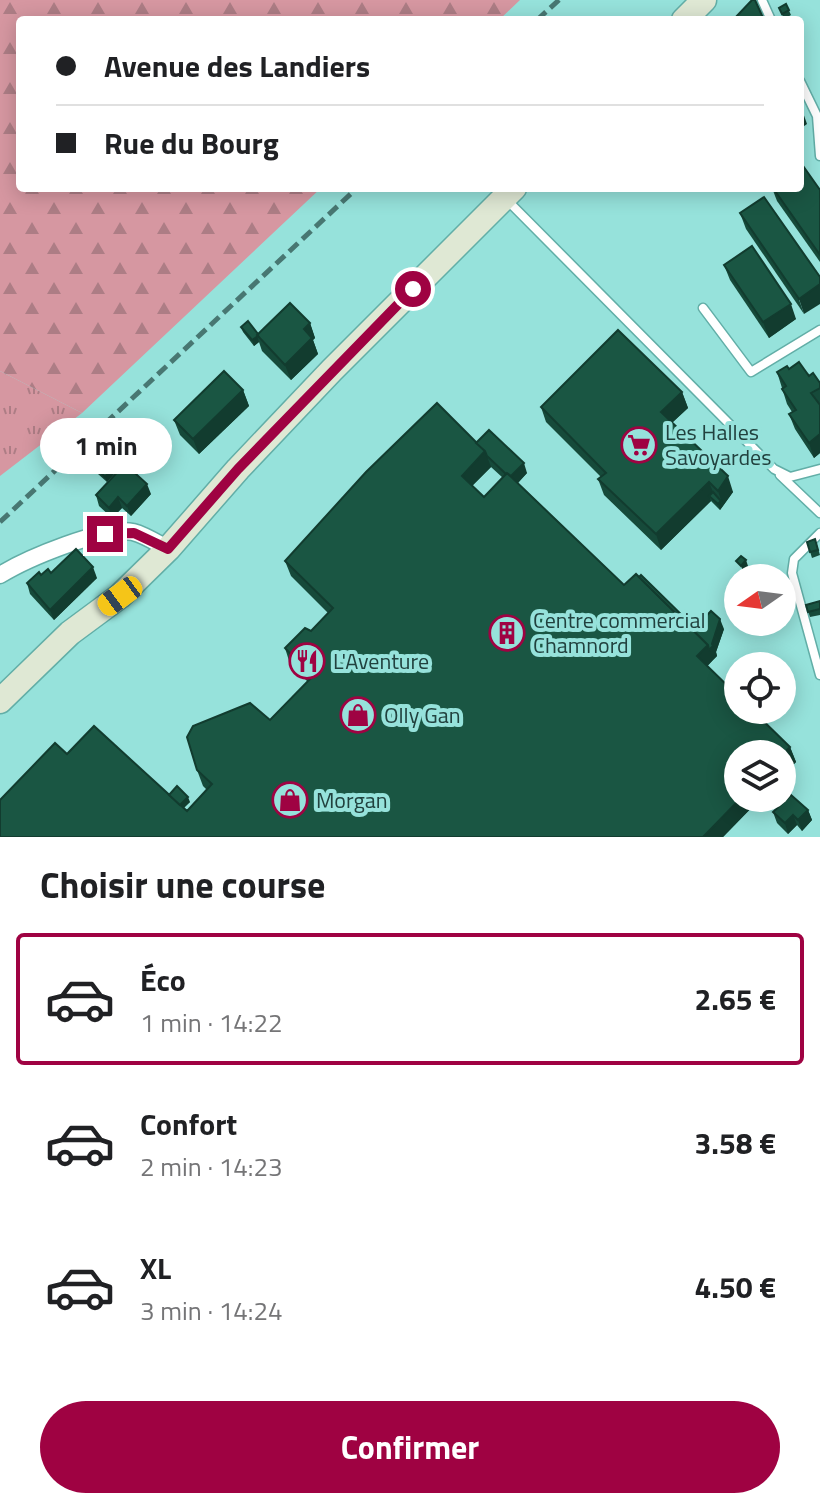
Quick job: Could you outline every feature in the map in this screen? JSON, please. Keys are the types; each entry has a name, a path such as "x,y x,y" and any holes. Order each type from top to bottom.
{"main road":[{"path":"688,16 704,0"},
{"path":"0,701 70,633 120,596 168,549 238,469 322,381 509,193"}],"street":[{"path":"0,575 50,551 105,534 134,533 168,549"}],"lane":[{"path":"804,89 817,116 820,156"},
{"path":"509,193 820,513"},
{"path":"703,308 751,372 820,330"},
{"path":"774,469 790,477 820,469"},
{"path":"820,533 794,559 792,573 820,675"}],"green space":[{"path":"0,0 520,0 503,16 16,16 16,192 317,192 82,413 0,371"},
{"path":"0,371 82,413 0,476"}],"building":[{"path":"755,0 762,16 737,16"},
{"path":"786,4 789,10 782,14 779,8"},
{"path":"804,167 820,190 820,255 776,192 804,192"},
{"path":"764,197 820,277 820,284 799,299 740,213"},
{"path":"752,246 791,304 763,322 724,265"},
{"path":"290,303 310,323 304,329 312,338 285,365 257,335"},
{"path":"248,321 258,334 252,340 241,327"},
{"path":"618,330 682,392 661,412 728,476 718,491 709,482 656,534 598,479 606,473 541,407"},
{"path":"799,362 809,376 813,373 820,383 820,388 811,393 820,405 820,434 809,443 789,414 796,410 782,389 786,386 777,372"},
{"path":"224,371 243,390 193,439 174,420"},
{"name":"Centre commercial Chamnord","path":"437,403 485,451 462,476 484,497 507,473 624,585 636,574 708,645 697,656 724,682 724,724 766,724 783,740 724,740 724,812 727,812 703,837 0,837 0,800 55,743 67,754 94,726 187,811 212,784 197,770 187,737 193,726 250,703 270,720 312,677 285,648 305,628 311,631 333,608 285,561 366,472"},
{"path":"489,430 524,463 511,476 476,443"},
{"path":"111,452 120,460 105,477 96,468"},
{"path":"125,464 147,484 127,506 118,497 109,508 96,495"},
{"path":"713,492 721,501 718,504 709,496"},
{"path":"815,539 818,550 810,552 807,542"},
{"path":"76,549 93,567 50,610 27,583 39,572 41,575 48,569 51,573"},
{"path":"741,556 746,560 743,564 736,561"},
{"path":"641,575 695,628 711,611 720,619 713,646 709,650 708,645 639,577"},
{"path":"820,601 820,609 808,612 806,605"},
{"path":"177,786 188,797 180,805 169,795"},
{"path":"796,799 808,810 798,820 793,815 785,823 773,812 796,812"}],"railway":[{"path":"541,16 559,0"},
{"path":"0,522 353,192"}],"place":[{"name":"Les Halles Savoyardes","path":"639,445"},
{"name":"Centre commercial Chamnord","path":"507,633"},
{"name":"L'Aventure","path":"307,661"},
{"name":"Olly Gan","path":"358,715"},
{"name":"Morgan","path":"290,800"}],"route":[{"path":"105,534 134,533 168,549 238,469 413,289"}]}
